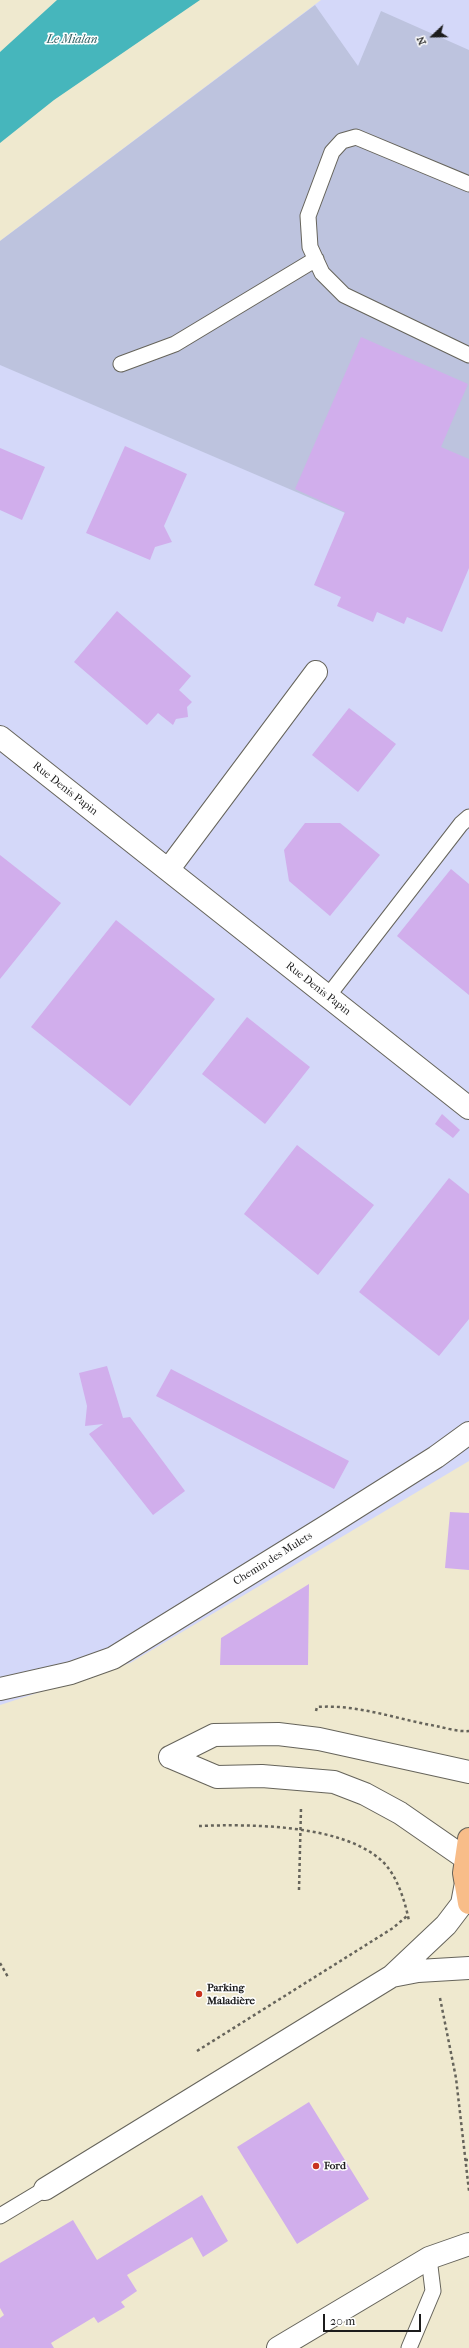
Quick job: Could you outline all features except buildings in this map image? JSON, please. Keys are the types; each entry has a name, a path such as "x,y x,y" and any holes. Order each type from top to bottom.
{"main road":[{"path":"467,1848 467,1896"}],"street":[{"path":"168,870 316,672"},
{"name":"Rue Denis Papin","path":"0,737 469,1108"},
{"name":"Chemin des Mulets","path":"0,1689 71,1673 112,1658 332,1523 436,1457 469,1433"},
{"path":"467,1848 365,1794 334,1782 255,1776 218,1777 170,1757 214,1735 278,1734 318,1739 469,1772"},
{"path":"45,2189 392,1976 446,1925 467,1896"},
{"path":"392,1976 418,1972 469,1968"},
{"path":"278,2348 429,2258 469,2244"}],"lane":[{"path":"469,184 356,137 342,141 332,152 308,216 310,247 322,272 344,295 469,354"},
{"path":"121,364 175,344 316,259"},
{"path":"328,996 466,824"},
{"path":"0,2216 45,2189"},
{"path":"409,2348 433,2291 429,2258"}],"path":[{"path":"314,1717 317,1707 339,1707 378,1712 417,1722 469,1731"},
{"path":"298,1890 301,1805"},
{"path":"199,1826 252,1825 300,1829 347,1842 382,1860 392,1874 408,1916 409,1924"},
{"path":"197,2051 375,1940 408,1916"},
{"path":"0,1963 8,1977"},
{"path":"439,1993 456,2078 469,2191"}],"shaded area":[{"path":"321,0 469,0 469,1461 130,1663 0,1705 0,241"},
{"path":"315,5 358,66 381,11 469,50 469,566 0,365 0,241"}],"water":[{"name":"Le Mialan","path":"57,0 200,0 54,100 0,143 0,52"}],"place":[{"name":"Parking Maladière","path":"199,1994"},
{"name":"Ford","path":"316,2166"}]}
